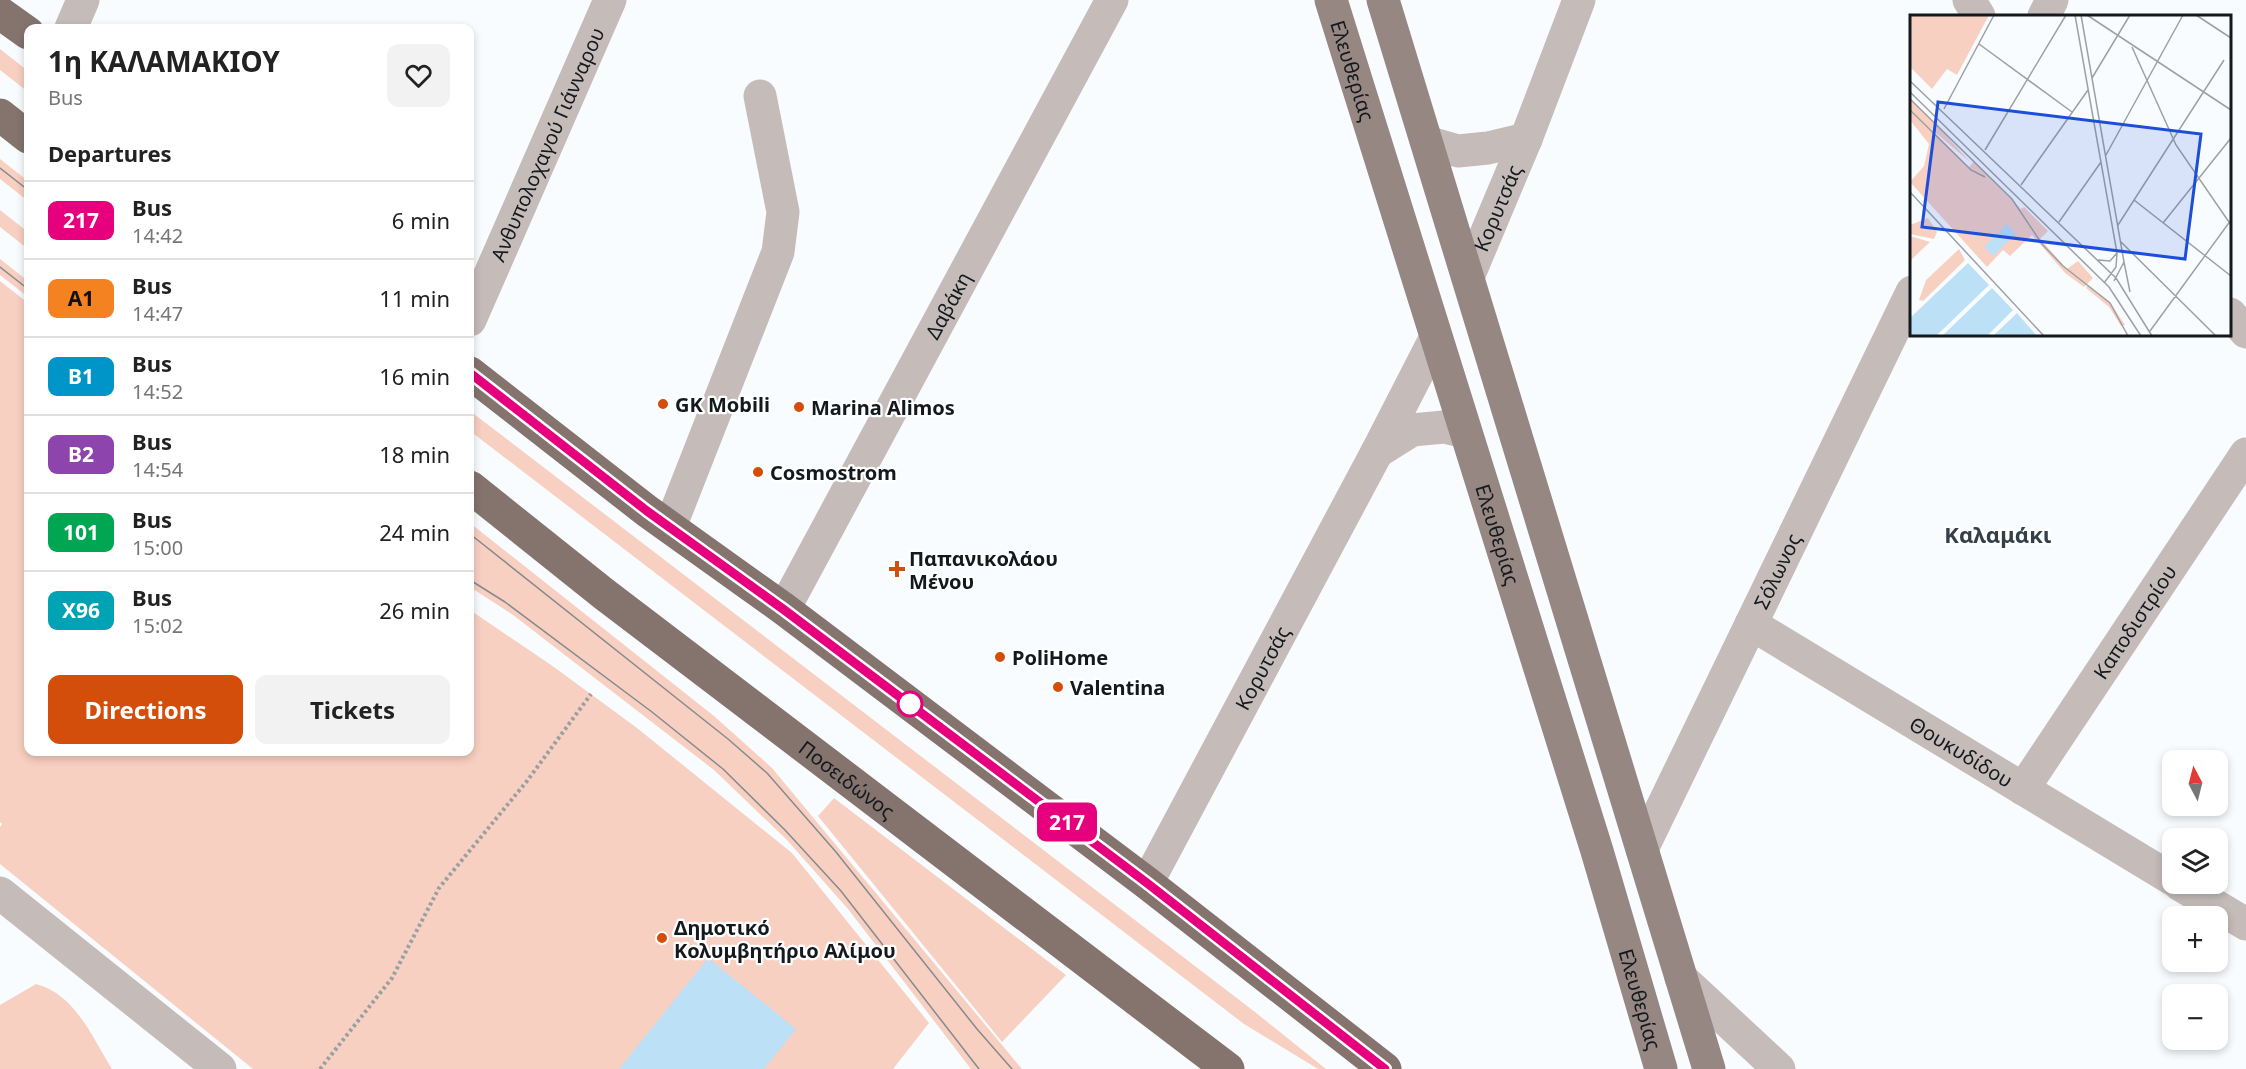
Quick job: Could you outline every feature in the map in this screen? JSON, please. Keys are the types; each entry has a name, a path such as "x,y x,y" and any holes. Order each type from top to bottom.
{"highway":[{"path":"0,13 24,30"},
{"path":"0,115 24,134"},
{"path":"474,376 670,527 783,609 1147,883 1385,1069"},
{"name":"Ποσειδώνος","path":"474,490 604,594 1228,1069"}],"main road":[{"name":"Ελευθερίας","path":"1331,0 1594,840 1661,1069"},
{"path":"1383,0 1709,1069"}],"street":[{"path":"73,24 83,0"},
{"name":"Ανθυπολοχαγού Γιάνναρου","path":"474,311 610,0"},
{"name":"Δαβάκη","path":"783,609 1112,0"},
{"name":"Κορυτσάς","path":"1468,277 1526,139 1579,0"},
{"path":"1969,0 1978,15"},
{"path":"2044,15 2052,0"},
{"path":"670,527 780,242 783,212 760,96"},
{"name":"Κορυτσάς","path":"1427,142 1458,151 1488,148 1526,139"},
{"name":"Σόλωνος","path":"1642,849 1910,294"},
{"path":"2231,316 2246,332"},
{"name":"Κορυτσάς","path":"1147,883 1377,453 1436,337"},
{"name":"Κορυτσάς","path":"1377,453 1412,430 1444,427 1465,432"},
{"name":"Καποδιστρίου","path":"2023,789 2246,454"},
{"name":"Θουκυδίδου","path":"1751,624 2162,873"},
{"path":"0,893 220,1069"},
{"path":"2196,894 2246,924"},
{"path":"1681,978 1779,1069"}],"path":[{"path":"320,1069 392,978 438,888 526,781 591,694"}],"shaded area":[{"path":"0,49 24,68 24,89 0,70"},
{"path":"0,159 24,178 24,198 0,179"},
{"path":"0,210 24,229 24,246 0,227"},
{"path":"0,259 24,278 24,294 0,275"},
{"path":"0,281 24,300 24,756 474,756 474,613 554,667 637,728 792,853 929,1023 893,1069 253,1069 0,864 0,827 2,824 0,822"},
{"path":"474,414 1255,1012 1326,1069 1318,1069 1244,1024 474,434"},
{"path":"474,526 714,716 772,768 1022,1069 971,1069 848,909 786,839 714,770 513,615 474,590"},
{"path":"834,798 1066,975 1002,1042 818,816"},
{"path":"36,984 50,989 72,1007 112,1069 0,1069 0,1005"}],"water":[{"path":"708,958 796,1029 764,1069 619,1069"}],"tram line":[{"path":"0,168 24,187"},
{"path":"0,267 24,286"},
{"path":"474,537 728,739 767,773 836,852 977,1029 1012,1069"},
{"path":"474,583 505,602 652,712 723,769 785,830 841,891 979,1069"}],"bus line":[{"name":"217","path":"474,376 647,511 783,609 1147,883 1385,1069"}],"place":[{"name":"GK Mobili","path":"663,404"},
{"name":"Marina Alimos","path":"799,407"},
{"name":"Cosmostrom","path":"758,472"},
{"name":"Παπανικολάου Μένου","path":"897,569"},
{"name":"PoliHome","path":"1000,657"},
{"name":"Valentina","path":"1058,687"},
{"name":"Δημοτικό Κολυμβητήριο Αλίμου","path":"662,938"}],"district":[{"name":"Καλαμάκι","path":"1998,534"}]}
